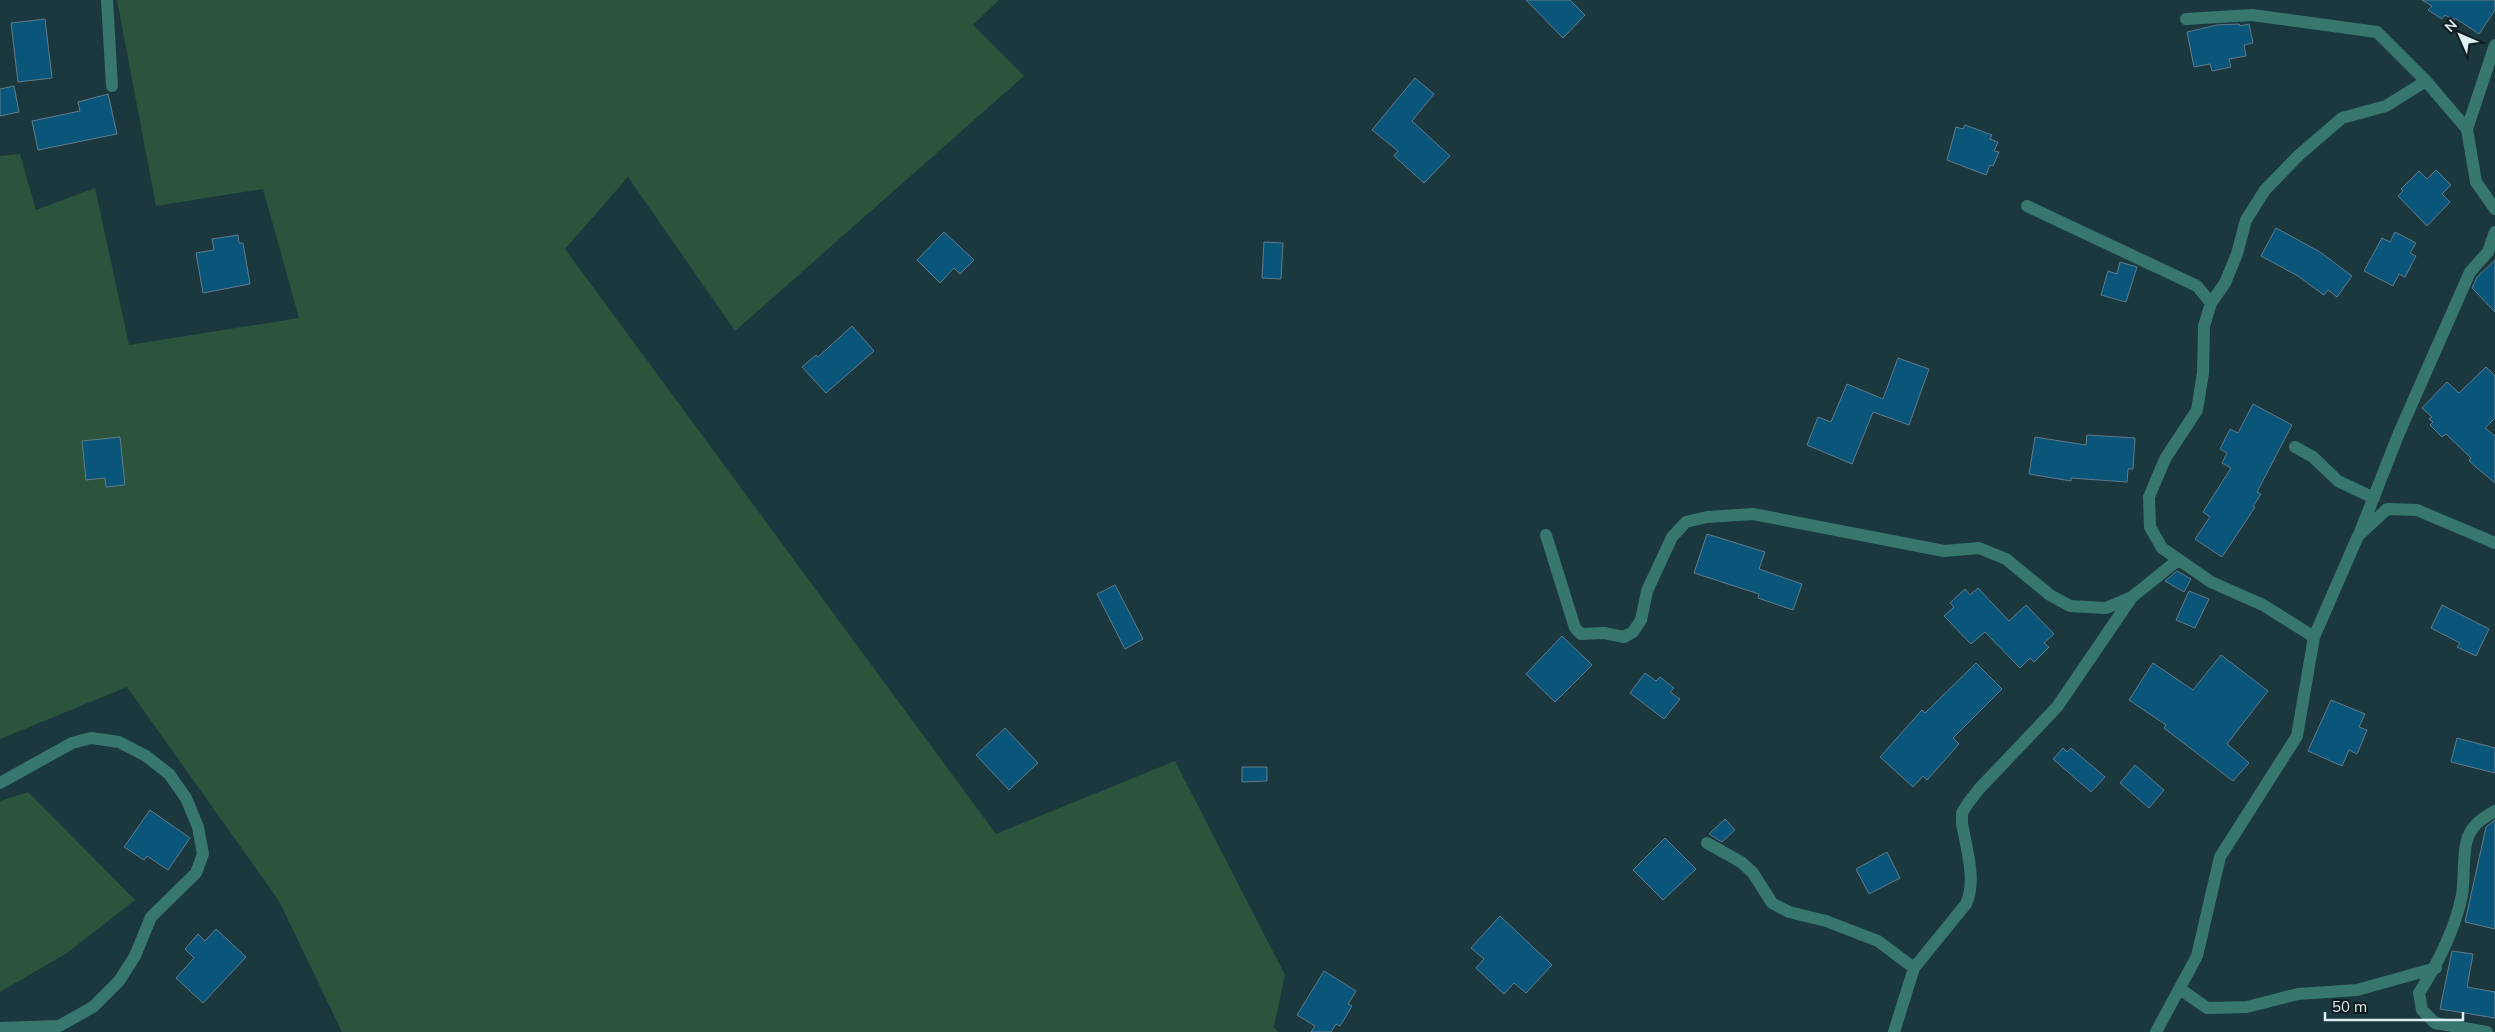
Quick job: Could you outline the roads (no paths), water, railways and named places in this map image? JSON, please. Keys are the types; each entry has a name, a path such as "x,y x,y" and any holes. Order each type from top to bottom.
{"street":[{"path":"107,0 112,86"},
{"path":"2186,20 2252,15 2377,32 2426,81 2467,129"},
{"path":"2495,45 2467,129 2476,182 2495,209"},
{"path":"2314,637 2263,605 2211,582 2162,548 2150,527 2149,497 2165,459 2197,410 2203,373 2204,326 2211,303 2225,284 2237,254 2246,220 2264,190 2299,154 2342,118 2386,106 2426,81"},
{"path":"2027,206 2197,286 2211,303"},
{"path":"2156,1032 2197,956 2220,857 2297,736 2314,637 2374,498 2399,433 2470,272 2488,252 2495,232"},
{"path":"2295,447 2313,456 2338,481 2374,498"},
{"path":"2358,536 2387,509 2417,510 2495,543"},
{"path":"1546,535 1575,628 1581,634 1604,633 1624,637 1633,632 1641,620 1647,591 1672,537 1686,522 1706,517 1753,514 1944,551 1979,548 2006,559 2050,595 2070,606 2106,608 2132,597 2178,560"},
{"path":"1894,1032 1914,968 1966,904 1970,895 1971,884 1962,813 1980,788 2057,707 2132,597"},
{"path":"0,783 72,743 91,738 119,742 146,756 169,774 186,798 198,827 203,854 196,873 151,917 135,956 119,981 93,1007 59,1026 0,1028"},
{"path":"2487,1032 2435,1023 2422,1010 2419,993 2436,968 2457,915 2462,893 2468,838 2478,821 2495,811"},
{"path":"1707,843 1741,862 1753,873 1772,902 1789,912 1826,921 1878,941 1914,968"},
{"path":"2180,989 2207,1008 2247,1008 2298,994 2358,990 2436,968"}]}
